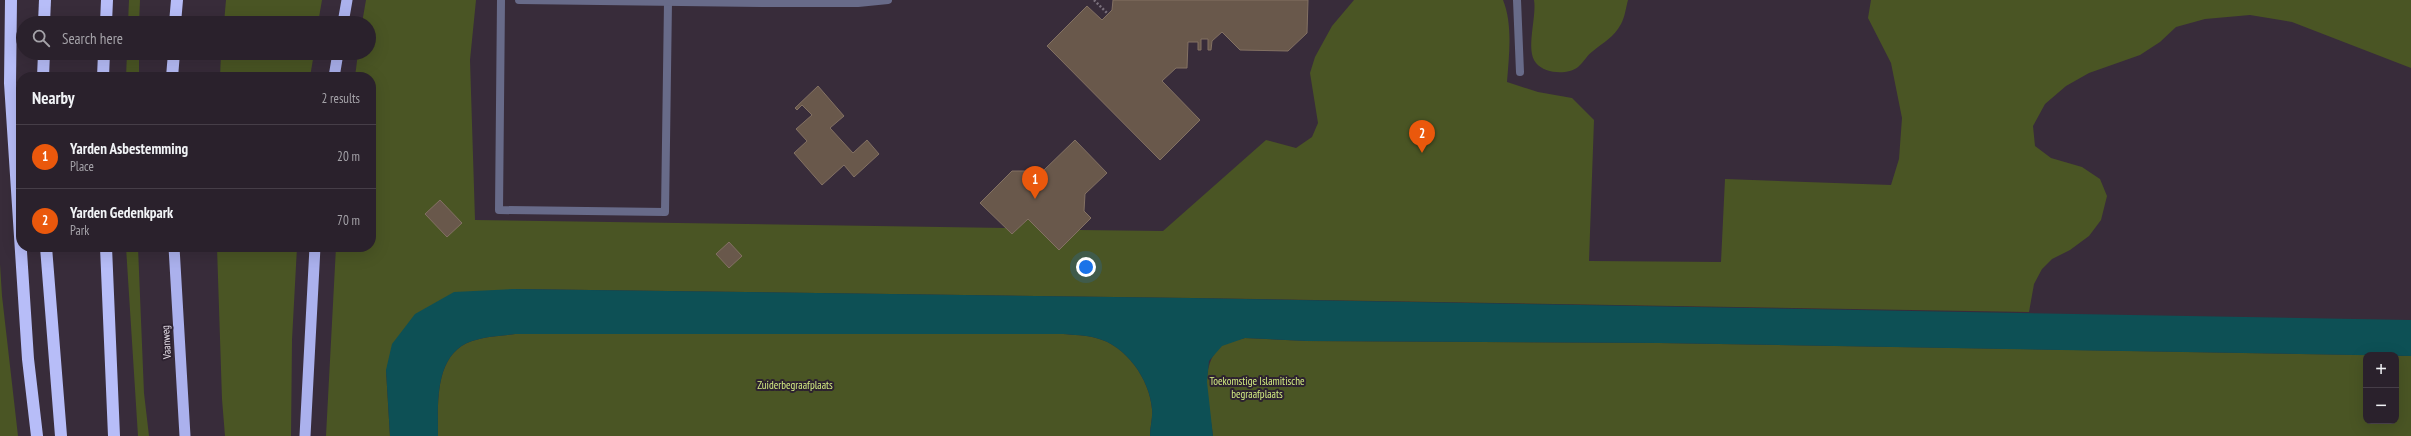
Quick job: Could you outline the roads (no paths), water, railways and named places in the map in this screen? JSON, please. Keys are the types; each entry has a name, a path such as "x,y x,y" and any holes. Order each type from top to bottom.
{"highway":[{"path":"11,0 10,83 16,175"},
{"path":"44,16 45,0"},
{"path":"106,16 107,0"},
{"path":"176,16 177,0"},
{"path":"344,16 347,0"},
{"path":"43,72 44,60"},
{"path":"103,72 104,60"},
{"path":"172,72 173,60"},
{"path":"335,72 337,60"},
{"path":"21,252 28,359 37,436"},
{"path":"46,252 61,436"},
{"path":"106,252 114,436"},
{"name":"Vaanweg","path":"174,252 185,436"},
{"path":"305,436 316,252"}],"lane":[{"path":"501,0 499,210 664,212 668,2"},
{"path":"519,0 858,3 888,0"},
{"path":"1516,0 1520,72"}],"place":[{"name":"Yarden Gedenkpark","path":"1422,153"},
{"name":"Yarden Asbestemming","path":"1035,199"}],"park label":[{"name":"Zuiderbegraafplaats","path":"795,385"},
{"name":"Toekomstige Islamitische begraafplaats","path":"1257,387"}]}
